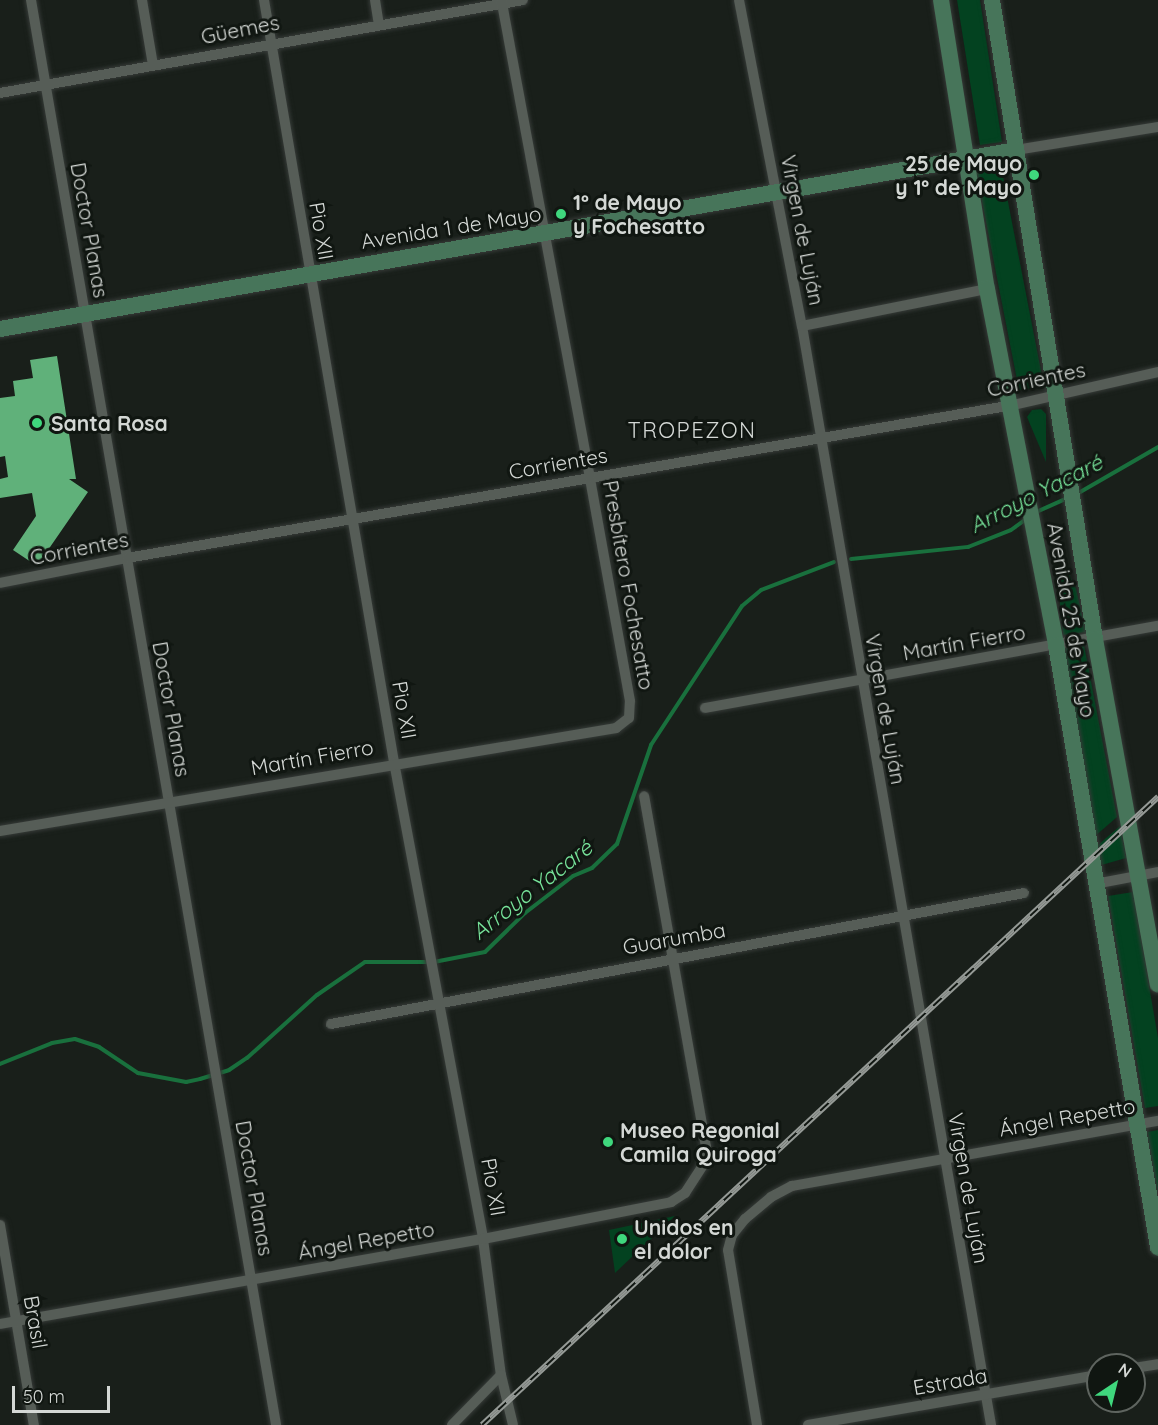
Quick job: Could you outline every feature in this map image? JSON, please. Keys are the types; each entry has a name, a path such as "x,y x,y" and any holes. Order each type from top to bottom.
{"main road":[{"name":"Avenida 25 de Mayo","path":"941,0 969,160 987,289 1012,405 1056,645 1158,1247"},
{"name":"Avenida 25 de Mayo","path":"992,0 1058,394 1095,639 1158,984"},
{"name":"Avenida 1 de Mayo","path":"0,329 777,195 1016,150"}],"street":[{"name":"Doctor Planas","path":"31,0 276,1425"},
{"path":"142,0 153,65"},
{"name":"Pio XII","path":"264,0 394,762 428,944 436,974 483,1239 501,1375 513,1425"},
{"path":"375,0 379,24"},
{"name":"Güemes","path":"0,93 270,43 523,0"},
{"name":"Virgen de Luján","path":"740,0 802,326 819,438 991,1425"},
{"name":"Presbítero Fochesatto","path":"501,2 630,701 629,718"},
{"name":"Avenida 1 de Mayo","path":"1016,150 1158,127"},
{"path":"802,326 987,289"},
{"name":"Corrientes","path":"0,583 127,558 1012,405 1158,372"},
{"name":"Martín Fierro","path":"705,708 1158,626"},
{"name":"Martín Fierro","path":"0,831 394,762 616,728 629,718"},
{"path":"644,796 674,957"},
{"path":"1095,884 1158,872"},
{"name":"Guarumba","path":"331,1024 674,957 1024,893"},
{"name":"Ángel Repetto","path":"0,1324 483,1239 671,1202 685,1193 696,1179 704,1164 706,1147 674,957"},
{"name":"Ángel Repetto","path":"757,1425 728,1250 732,1235 745,1219 771,1197 792,1186 1158,1121"},
{"name":"Brasil","path":"0,1225 34,1425"},
{"path":"452,1425 501,1375"},
{"name":"Estrada","path":"808,1425 1086,1377"}],"green space":[{"path":"957,0 980,0 1002,142 980,145"},
{"path":"1001,166 1044,386 1019,390 976,171"},
{"path":"1041,409 1046,414 1046,462 1027,417 1032,410"},
{"path":"1063,562 1076,589 1086,632 1063,635 1058,583"},
{"path":"1084,645 1117,817 1094,837 1060,649"},
{"path":"1120,826 1126,858 1098,866 1091,851"},
{"path":"1133,892 1158,1038 1158,1106 1145,1108 1108,896"},
{"path":"1158,1130 1158,1194 1147,1132"},
{"path":"675,1216 615,1273 609,1230"}],"building":[{"name":"Santa Rosa","path":"57,356 76,479 69,479 88,492 37,566 13,550 36,516 32,493 0,498 0,479 8,477 5,456 0,457 0,398 15,396 13,381 33,378 30,360"}],"waterway":[{"name":"Arroyo Yacaré","path":"1075,495 1158,447"},
{"name":"Arroyo Yacaré","path":"1034,513 1068,498"},
{"name":"Arroyo Yacaré","path":"851,559 968,547 1011,530 1026,519"},
{"name":"Arroyo Yacaré","path":"0,1064 52,1043 75,1039 99,1047 138,1073 186,1082 200,1079 229,1070 247,1058 317,995 365,962 434,962 485,952 525,913 573,876 592,868 617,844 651,745 742,606 761,590 834,562"}],"railway":[{"path":"482,1425 1158,797"}],"place":[{"name":"25 de Mayo y 1º de Mayo","path":"1034,175"},
{"name":"1º de Mayo y Fochesatto","path":"561,214"},
{"name":"Santa Rosa","path":"37,423"},
{"name":"Museo Regonial Camila Quiroga","path":"608,1142"},
{"name":"Unidos en el dolor","path":"622,1239"}],"district":[{"name":"TROPEZON","path":"692,431"}]}
